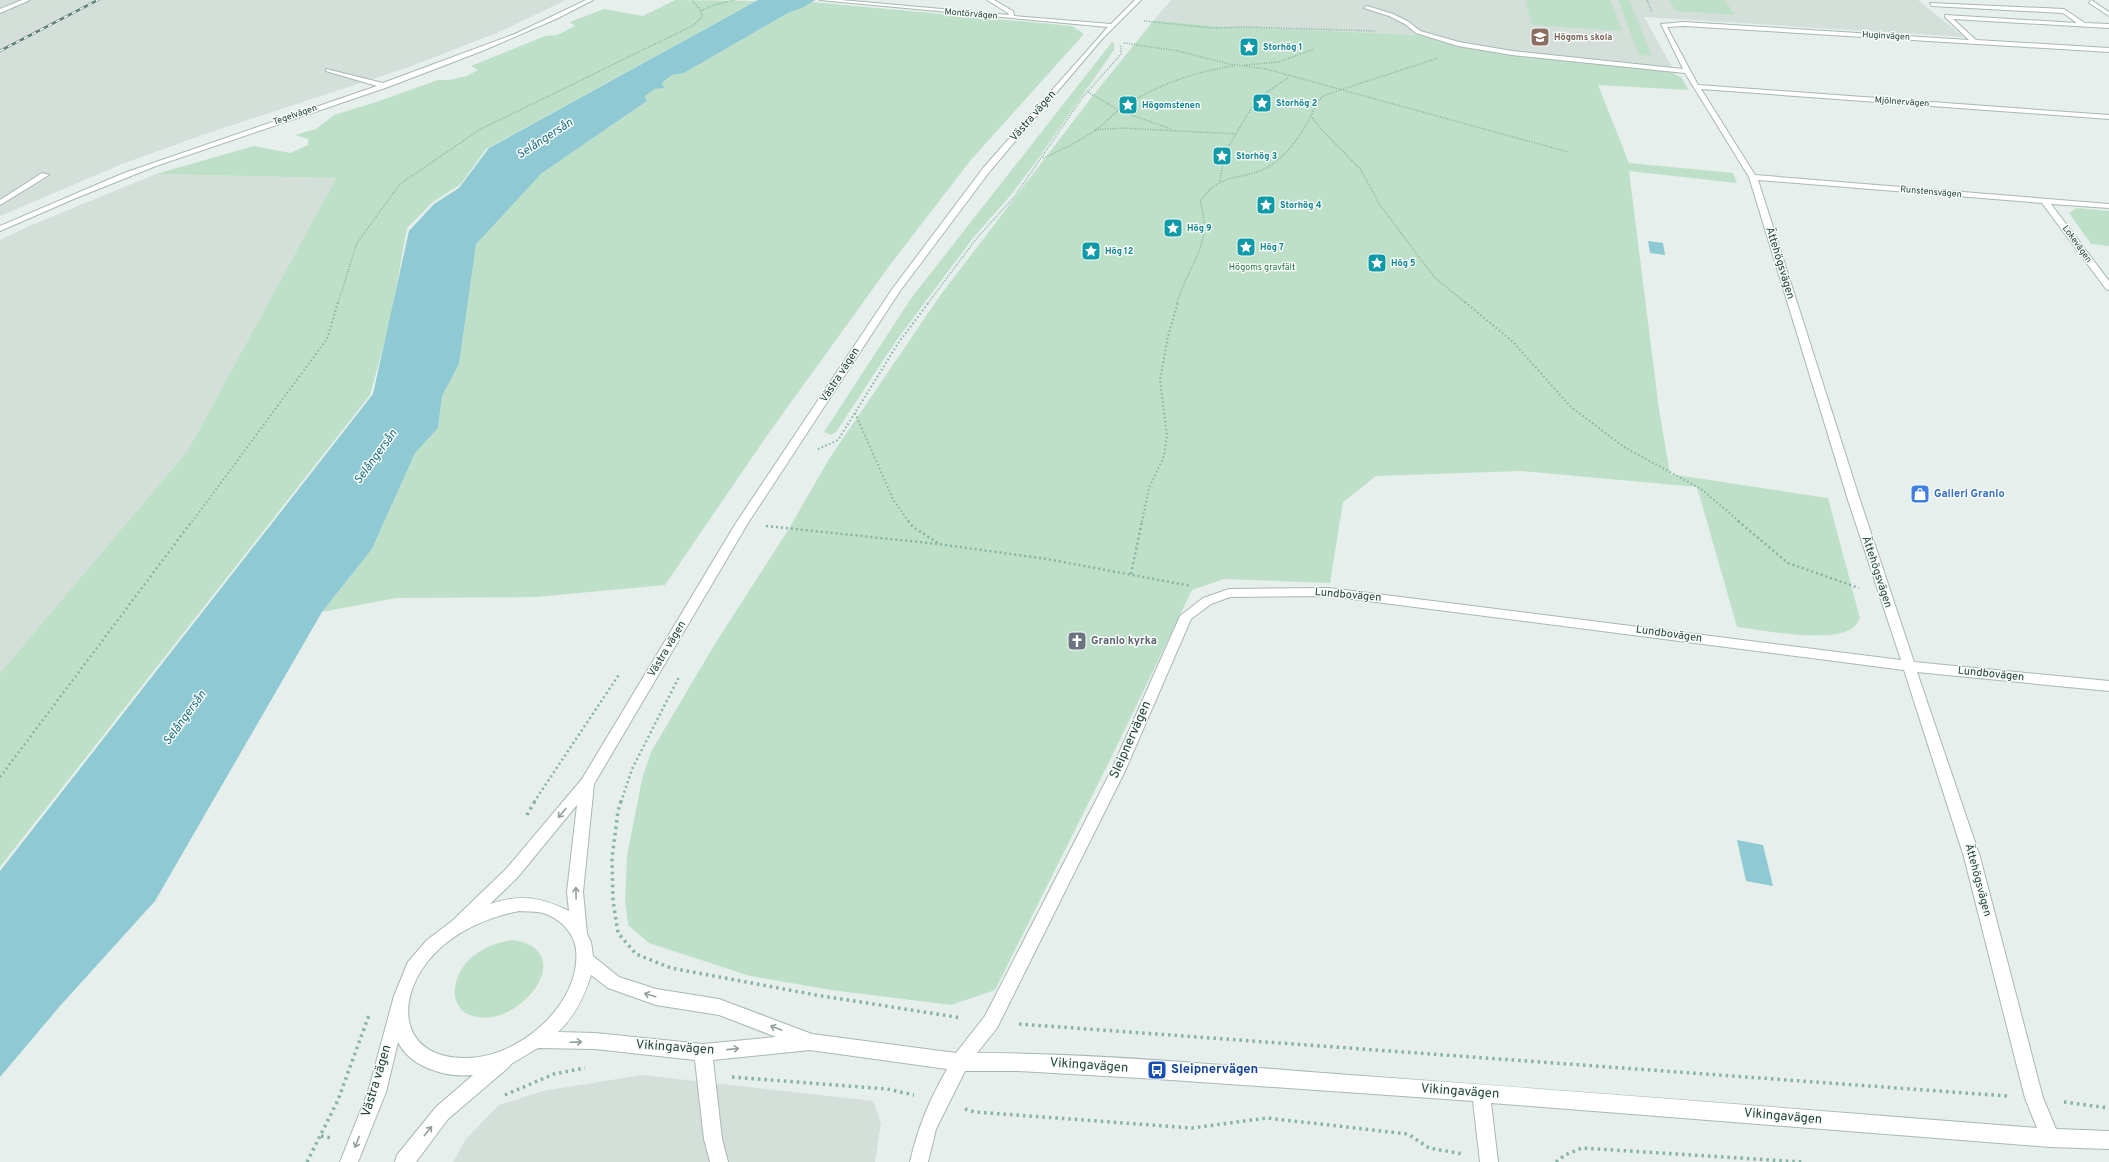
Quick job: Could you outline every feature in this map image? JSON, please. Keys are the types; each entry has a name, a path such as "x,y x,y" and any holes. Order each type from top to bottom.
{"street":[{"path":"0,11 27,0"},
{"name":"Tegelvägen","path":"0,229 73,196 155,164 386,86 516,35 590,0"},
{"name":"Montörvägen","path":"823,0 1113,26"},
{"path":"990,0 1011,12 1012,17"},
{"name":"Västra vägen","path":"459,924 512,873 587,783 742,523 896,290 987,169 1100,38 1138,0"},
{"path":"1929,2 2064,11 2085,25"},
{"path":"1929,2 1974,41"},
{"path":"2091,2 2109,14"},
{"path":"1367,8 1407,23 1418,32 1458,44 1483,49 1687,71"},
{"path":"2014,8 2033,22"},
{"path":"1948,17 2109,26"},
{"name":"Huginvägen","path":"1663,25 1684,24 2109,50"},
{"name":"Ättehögsvägen","path":"1663,25 1696,87 1753,177 1885,596 1972,857 2034,1098 2050,1138"},
{"path":"328,70 386,86"},
{"name":"Mjölnervägen","path":"1696,87 2109,116"},
{"path":"0,203 45,175"},
{"name":"Runstensvägen","path":"1753,177 2109,206"},
{"name":"Lokevägen","path":"2045,201 2109,287"},
{"name":"Lundbovägen","path":"1229,593 1329,592 1908,666 2109,686"},
{"name":"Sleipnervägen","path":"919,1162 927,1130 938,1101 960,1062 992,1022 1118,771 1186,616 1207,601 1229,593"},
{"name":"Västra vägen","path":"586,960 585,949 580,932 575,892 587,783"},
{"path":"580,932 573,923 560,913 545,907 519,904 478,914 459,924 432,945 420,959 408,978 401,998 401,1025 405,1038 416,1052 432,1061 459,1067 483,1065 506,1057 537,1040 558,1022 575,998 582,983 586,960"},
{"name":"Vikingavägen","path":"586,960 614,983 656,997 718,1007 812,1042 960,1062 1019,1062 1480,1093 2050,1138 2109,1140"},
{"name":"Västra vägen","path":"349,1162 377,1092 401,998"},
{"name":"Vikingavägen","path":"537,1040 595,1041 703,1052 812,1042"},
{"path":"703,1052 713,1139 719,1162"},
{"path":"404,1162 442,1113 506,1057"},
{"path":"1480,1093 1489,1161"}],"path":[{"path":"0,777 93,655 326,339 357,243 400,184 479,130 694,26 702,17 701,11 692,0"},
{"path":"701,11 714,5 735,0"},
{"path":"1140,20 1213,28 1245,27 1418,32"},
{"path":"815,449 828,446 838,440 899,342 977,238 1015,196 1088,92 1121,54 1121,46 1117,42 1178,51 1240,65 1266,69 1344,89 1568,152"},
{"path":"1042,158 1066,148 1095,130 1120,111 1174,80 1199,72 1240,65 1279,62 1314,50"},
{"path":"1131,574 1149,488 1164,456 1167,435 1160,381 1168,336 1181,290 1204,241 1205,217 1200,202 1204,193 1220,181 1271,165 1283,156 1311,116 1320,98 1398,70 1440,58"},
{"path":"1220,181 1225,152 1257,99 1289,76"},
{"path":"1088,92 1120,111 1176,130"},
{"path":"1311,116 1320,128 1361,170 1380,206 1435,278 1513,342 1571,407 1624,447 1701,489 1788,563 1819,575 1885,596"},
{"path":"1095,130 1122,128 1236,134"},
{"path":"856,413 894,501 913,527 938,544"},
{"path":"762,533 765,526 938,544 1047,559 1229,593"},
{"path":"681,674 632,769 618,811 612,858 613,901 618,933 636,954 671,968 816,995 992,1022 2034,1098 2109,1108"},
{"path":"502,1096 534,1081 570,1069 592,1068"},
{"path":"706,1075 886,1089 938,1101 975,1112 1192,1128 1267,1118 1408,1134 1429,1148 1489,1161"},
{"path":"1556,1162 1565,1155 1582,1148 1802,1162"}],"shaded area":[{"path":"0,0 566,0 499,32 409,67 208,133 122,164 0,216"},
{"name":"Högoms skola","path":"1171,0 1918,0 1964,37 1644,17 1676,74 1463,47 1417,35 1227,27 1154,20"},
{"path":"156,174 336,178 188,450 0,673 0,240 29,226"},
{"path":"642,1075 873,1101 881,1123 875,1162 453,1162 466,1139 499,1105 543,1091"}],"green space":[{"path":"675,0 756,1 486,149 461,184 433,202 407,228 390,322 370,395 0,867 0,673 188,450 336,178 156,174 254,146 290,153 308,145 308,139 295,135 316,129 334,115 438,80 449,80 467,76 478,70 471,66 545,36 557,35 575,26 570,22 604,9 643,16"},
{"path":"1525,0 1610,0 1622,31 1532,25"},
{"path":"1618,0 1629,0 1652,56 1639,55"},
{"path":"1669,0 1725,0 1735,15 1676,11"},
{"path":"812,2 1072,26 1084,34 970,161 890,265 766,437 665,585 536,597 396,598 322,612 372,549 415,453 438,428 442,396 459,364 475,244 542,173 647,101 645,96 655,89 663,88 662,83 672,75 684,73 788,13"},
{"name":"Högoms gravfält","path":"1154,20 1227,27 1417,35 1463,47 1667,71 1681,77 1689,90 1598,85 1629,163 1733,173 1737,183 1629,171 1659,409 1670,474 1828,498 1860,618 1855,626 1846,632 1832,635 1799,635 1737,627 1697,487 1521,471 1376,476 1343,502 1330,583 1224,579 1192,590 1113,754 995,990 951,1005 831,990 750,976 649,943 628,925 625,900 627,856 642,779 651,752 713,647 790,527 829,459 939,297 1091,98"},
{"path":"1112,42 1114,43 1114,50 1038,159 1011,195 973,238 896,341 836,432 831,435 824,432 912,297"},
{"path":"2077,208 2109,211 2109,246 2091,244 2069,213"},
{"path":"513,940 533,947 542,958 543,972 536,987 524,1001 509,1011 491,1017 473,1016 464,1011 458,1005 455,997 455,989 460,971 472,957 482,950 502,942"}],"water":[{"name":"Selångersån","path":"758,0 815,0 802,8 788,13 684,73 672,75 662,83 664,88 655,89 645,96 647,101 542,173 476,244 459,364 442,396 438,428 415,453 372,549 322,612 155,901 60,1006 0,1077 0,871 373,394 409,231 434,204 459,188 489,148"},
{"path":"1648,241 1663,243 1665,255 1650,253"},
{"path":"1737,840 1763,845 1773,886 1746,881"}],"railway":[{"path":"0,51 98,0"}],"place":[{"name":"Högoms skola","path":"1540,37"},
{"name":"Storhög 1","path":"1249,47"},
{"name":"Storhög 2","path":"1262,103"},
{"name":"Högomstenen","path":"1128,105"},
{"name":"Storhög 3","path":"1222,156"},
{"name":"Storhög 4","path":"1266,205"},
{"name":"Hög 9","path":"1173,228"},
{"name":"Hög 7","path":"1246,247"},
{"name":"Hög 12","path":"1091,251"},
{"name":"Hög 5","path":"1377,263"},
{"name":"Galleri Granlo","path":"1920,494"},
{"name":"Granlo kyrka","path":"1077,641"},
{"name":"Sleipnervägen","path":"1157,1070"}]}
